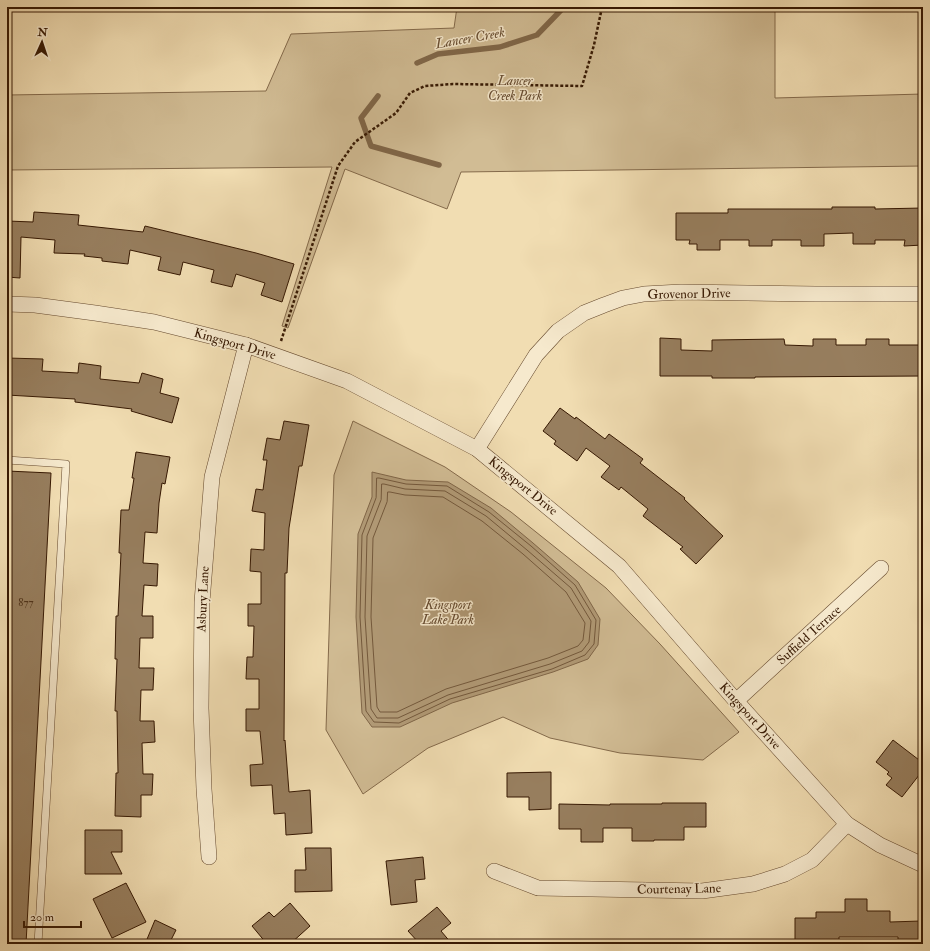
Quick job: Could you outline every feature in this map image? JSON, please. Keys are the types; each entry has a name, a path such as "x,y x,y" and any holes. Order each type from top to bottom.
{"street":[{"name":"Grovenor Drive","path":"477,449 536,356 558,332 584,313 623,298 644,294 681,292 923,294"},
{"name":"Kingsport Drive","path":"7,304 35,305 95,312 154,322 246,345 347,381 477,449 619,566 736,702 847,824 880,845 923,865"},
{"name":"Asbury Lane","path":"209,857 204,789 202,715 202,602 212,476 246,345"},
{"name":"Suffield Terrace","path":"736,702 881,568"},
{"name":"Courtenay Lane","path":"494,871 538,888 702,891 754,884 785,874 812,860 847,824"}],"lane":[{"path":"7,460 66,464 38,944"}],"path":[{"path":"280,343 338,166 355,142 396,113 410,93 425,86 453,84 582,86 594,45 601,7"}],"green space":[{"name":"Lancer Creek Park","path":"457,7 775,7 775,98 923,94 923,166 461,172 447,209 345,169 288,328 282,326 332,167 7,170 7,95 266,91 291,34 454,28"},
{"name":"Kingsport Lake Park","path":"353,421 445,467 511,512 606,588 660,644 739,732 703,760 620,753 550,738 503,717 428,748 363,794 326,730 334,475"}],"water":[{"path":"372,472 406,480 448,482 491,508 533,543 578,582 600,619 598,645 588,659 553,672 452,703 400,727 372,727 362,713 356,617 358,534 372,497"}],"building":[{"path":"832,207 875,207 875,209 923,208 923,245 904,246 905,240 875,240 875,244 853,244 853,233 824,234 824,246 801,246 801,240 772,240 772,246 749,246 749,240 720,240 720,250 697,250 697,244 689,244 690,240 676,240 676,213 728,213 728,209 832,209"},
{"path":"34,212 79,215 78,225 143,232 145,226 256,253 294,264 282,302 261,295 265,283 236,274 232,287 211,282 214,270 183,262 180,275 158,270 161,257 130,250 128,264 102,261 102,258 84,256 85,254 54,253 55,240 21,237 20,278 7,277 7,221 33,222"},
{"path":"660,338 681,339 681,350 712,351 712,340 784,339 785,345 813,346 813,339 836,339 836,345 866,345 866,339 889,339 889,345 923,345 923,376 712,378 712,376 660,376"},
{"path":"7,358 43,359 42,371 78,373 79,363 101,366 100,379 139,383 142,373 163,379 160,393 179,398 172,423 131,411 132,409 75,402 75,399 7,395"},
{"path":"560,408 575,419 576,417 605,439 609,434 643,459 640,463 685,498 684,499 723,536 696,564 680,549 683,547 643,516 648,509 621,487 619,490 601,477 610,466 586,448 577,461 554,444 556,441 543,431"},
{"path":"284,421 309,425 302,466 299,466 289,528 287,573 285,573 284,741 285,740 289,792 310,790 312,833 286,835 285,813 274,814 272,785 251,786 250,765 263,764 260,731 246,731 246,709 259,709 259,679 246,679 247,657 253,657 254,626 248,626 248,604 261,604 261,572 250,571 251,549 264,550 265,513 252,511 256,489 263,490 267,460 263,460 267,438 280,440"},
{"path":"136,452 170,457 165,484 162,483 157,533 145,532 143,563 158,564 157,586 144,585 142,616 153,616 153,638 140,638 139,668 154,668 153,690 141,690 140,721 154,721 155,742 142,743 143,774 153,774 152,795 141,795 141,817 115,816 116,773 118,773 117,711 115,711 117,659 115,659 116,616 118,616 121,553 119,553 121,510 129,510"},
{"path":"7,471 51,473 26,944 7,944"},
{"path":"893,740 923,763 923,770 902,797 886,785 892,778 887,774 889,772 876,762"},
{"path":"551,772 551,809 529,810 529,797 507,797 507,773"},
{"path":"706,803 706,827 684,827 684,840 654,841 632,841 632,828 603,828 603,842 581,842 581,829 559,829 559,804 610,805"},
{"path":"85,830 122,830 122,852 111,852 122,874 85,874"},
{"path":"305,848 331,848 332,891 295,892 295,870 306,870"},
{"path":"423,857 425,879 415,880 417,902 391,905 386,861"},
{"path":"126,883 146,922 112,938 93,899"},
{"path":"845,899 867,899 867,911 890,911 890,922 921,921 921,944 898,944 898,937 839,937 839,944 795,944 795,918 816,918 816,912 845,912"},
{"path":"290,903 310,926 290,944 267,944 252,926 269,912 274,917"},
{"path":"437,907 451,923 441,931 452,944 420,944 408,931"},
{"path":"155,920 176,930 169,944 145,944"}],"waterway":[{"name":"Lancer Creek","path":"417,63 438,54 500,47 537,35 564,7"},
{"path":"378,96 361,118 371,146 439,165"}]}
